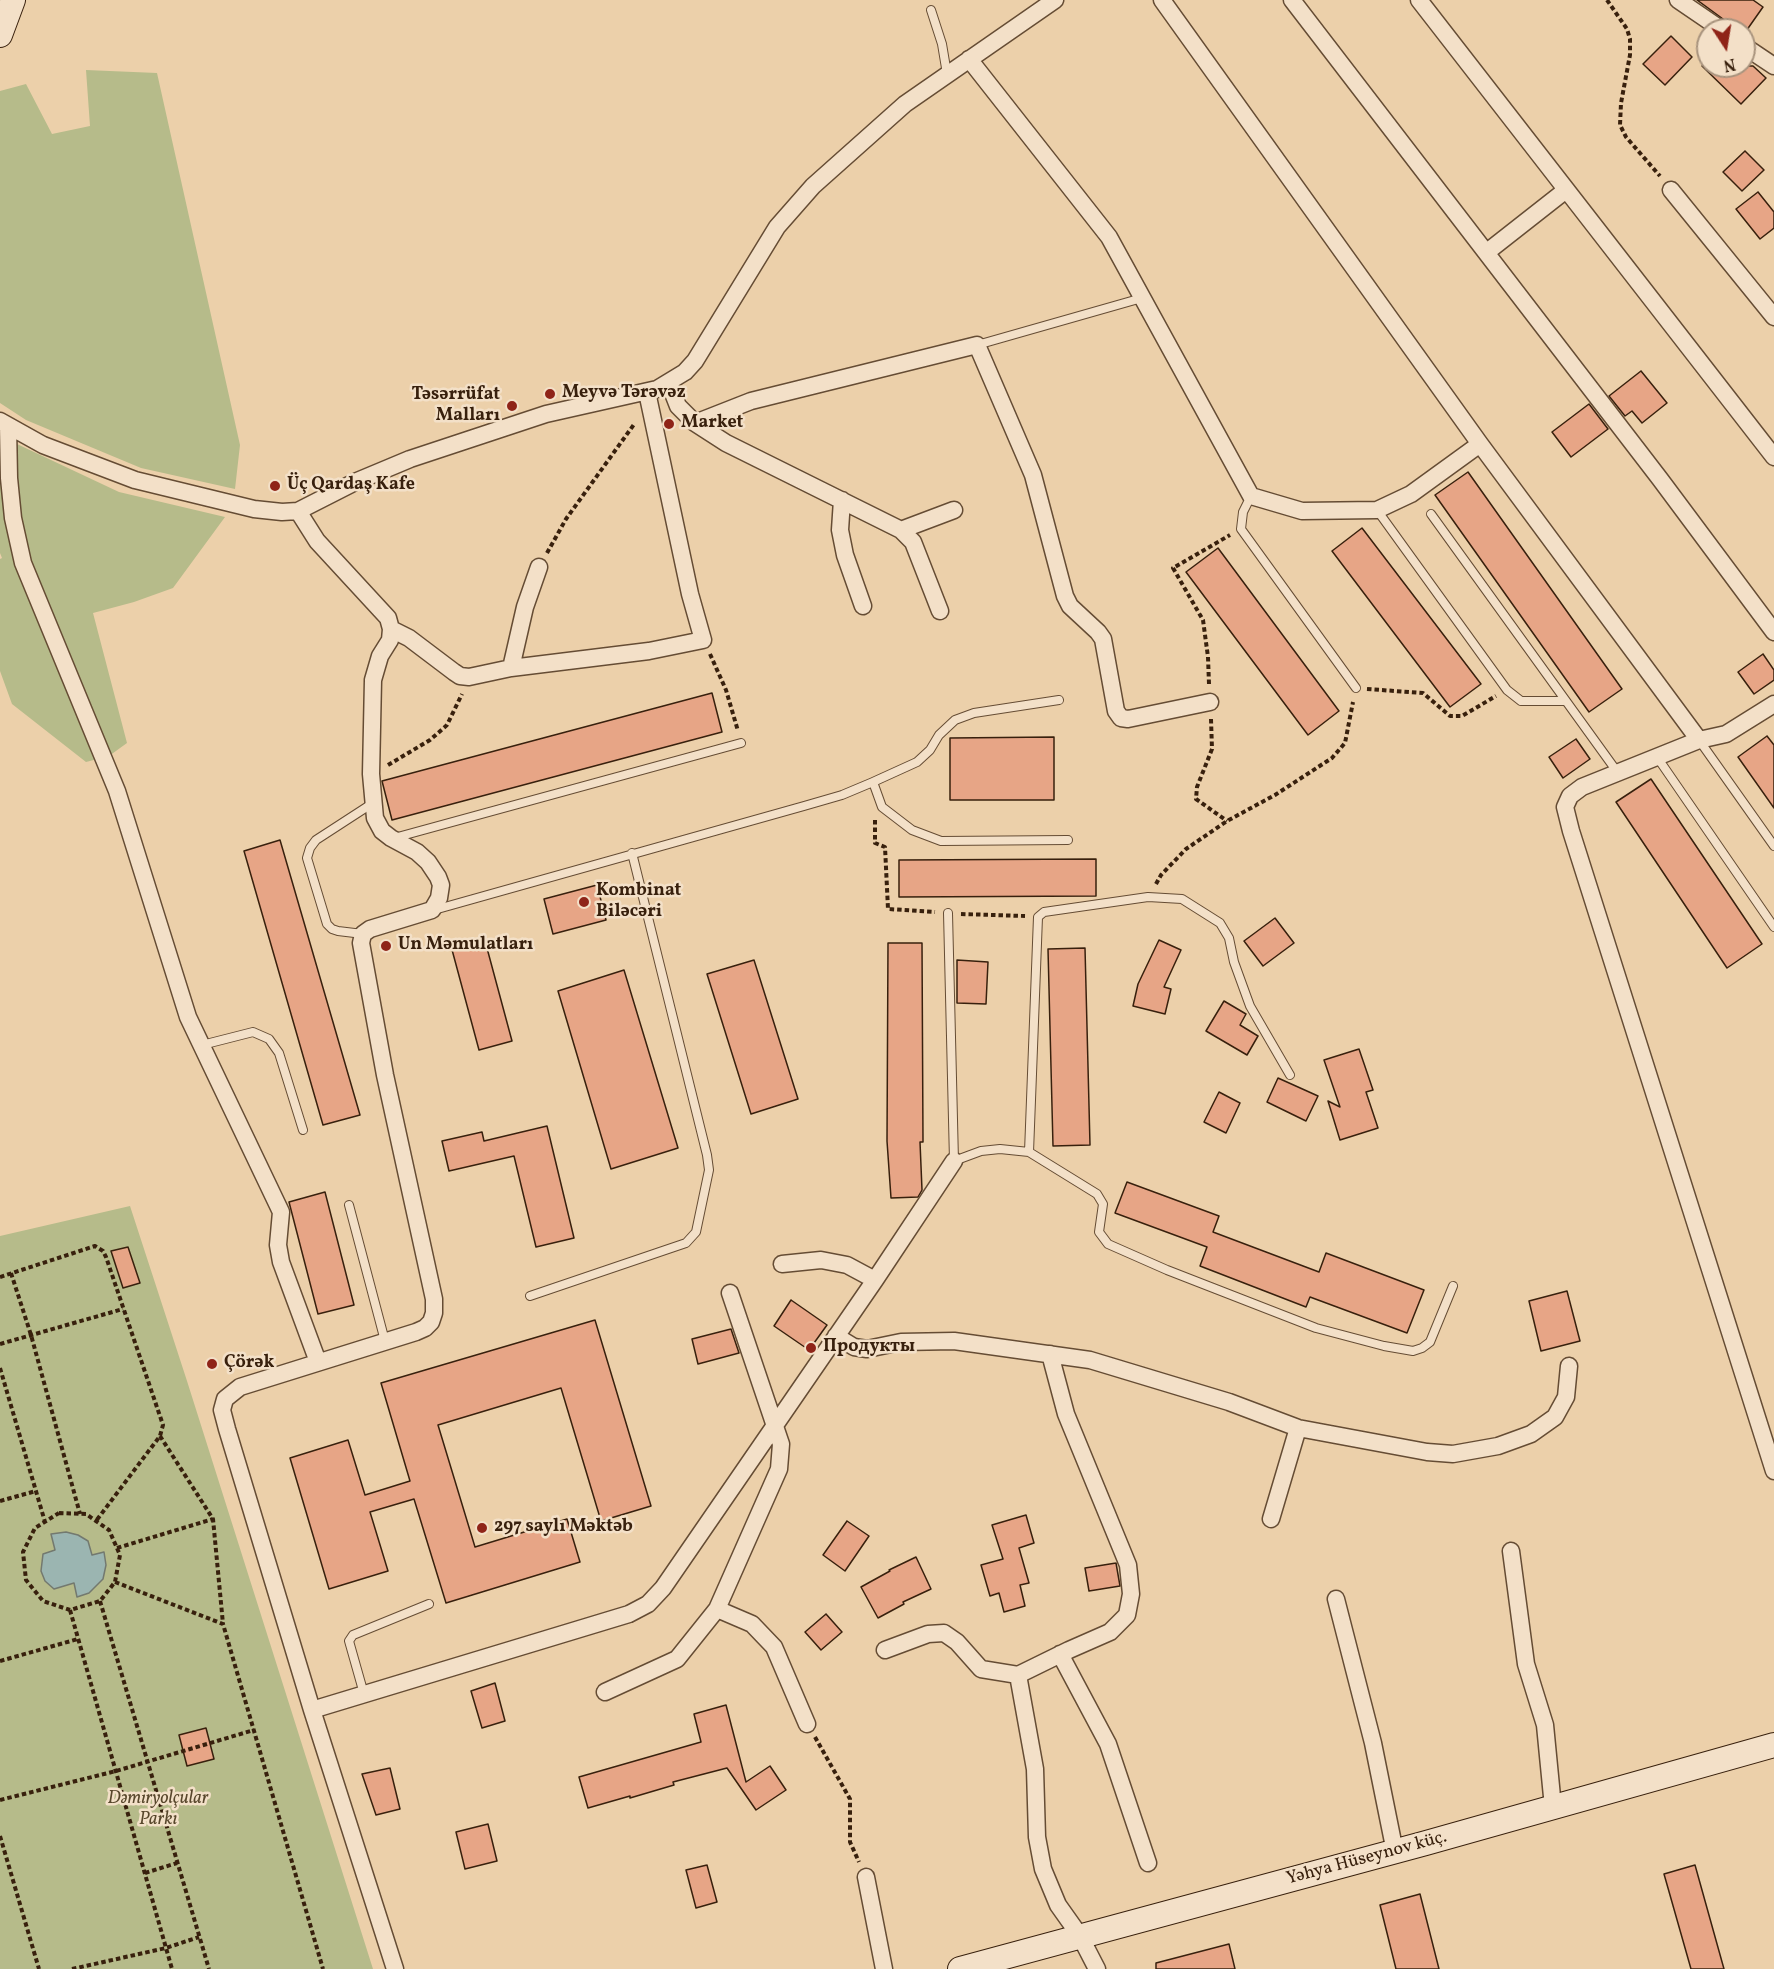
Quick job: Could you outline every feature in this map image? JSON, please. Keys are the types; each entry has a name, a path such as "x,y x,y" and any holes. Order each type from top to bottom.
{"street":[{"path":"0,35 13,0"},
{"path":"4,424 42,445 135,480 254,510 282,512 298,511 410,459 568,407 646,392 669,383 695,361 777,228 813,186 905,104 1054,0"},
{"path":"1162,0 1480,444 1699,740"},
{"path":"1292,0 1487,252 1774,632"},
{"path":"1419,0 1774,458"},
{"path":"1678,0 1704,18"},
{"path":"1756,54 1774,66"},
{"path":"969,59 1109,237 1251,496 1302,511 1377,510 1411,494 1480,444"},
{"path":"1487,252 1566,190"},
{"path":"1671,190 1774,317"},
{"path":"695,423 751,401 977,345 1033,475 1065,596 1070,606 1103,639 1116,711 1121,718 1128,719 1210,702"},
{"path":"669,383 678,406 695,423 726,443 901,531 913,542 940,611"},
{"path":"391,629 409,638 460,676 469,677 511,668 649,651 704,640 690,594 646,392"},
{"path":"4,424 13,518 23,563 117,791 188,1017 281,1212 278,1245 281,1262 318,1362"},
{"path":"842,500 840,530 844,555 863,606"},
{"path":"901,531 954,510"},
{"path":"298,511 316,542 388,618 391,629 390,640 380,656 373,680 371,774 375,818 382,831 417,852 428,862 438,876 441,885 439,898 432,910 380,924 363,934 361,943 385,1075 434,1299 434,1313 425,1328 240,1387 225,1399 222,1410 312,1710 395,1969"},
{"path":"511,668 525,607 539,567"},
{"path":"1774,704 1726,734 1699,740 1582,787 1570,796 1565,807 1774,1471"},
{"path":"312,1710 629,1614 648,1604 663,1588 954,1161"},
{"path":"782,1264 821,1260 847,1265 875,1280"},
{"path":"604,1692 677,1659 717,1609 779,1469 780,1444 730,1293"},
{"path":"836,1336 854,1347 867,1349 901,1342 954,1341 1090,1360 1228,1402 1298,1428 1427,1452 1453,1454 1498,1446 1531,1434 1555,1417 1566,1397 1569,1366"},
{"path":"885,1650 928,1634 944,1633 957,1642 981,1669 1018,1675 1110,1632 1127,1615 1131,1594 1128,1565 1066,1414 1050,1354"},
{"path":"1270,1519 1298,1428"},
{"path":"1510,1551 1526,1664 1545,1725 1553,1807"},
{"path":"1336,1599 1373,1743 1395,1852"},
{"path":"717,1609 752,1624 774,1647 807,1724"},
{"path":"1060,1654 1108,1744 1148,1863"},
{"path":"1018,1675 1035,1769 1037,1837 1043,1869 1058,1905 1080,1936 1097,1969"},
{"name":"Yəhya Hüseynov küç.","path":"960,1969 1395,1852 1774,1745"},
{"path":"866,1877 884,1969"}],"lane":[{"path":"930,10 942,44 947,74"},
{"path":"977,345 1142,298"},
{"path":"1251,496 1243,512 1241,529 1356,688"},
{"path":"1377,510 1508,690 1521,701 1565,701"},
{"path":"1431,514 1618,773"},
{"path":"432,910 842,795 917,762 930,750 939,735 955,720 974,713 1059,700"},
{"path":"1699,740 1774,846"},
{"path":"391,838 741,743"},
{"path":"1657,757 1774,927"},
{"path":"873,782 882,807 912,830 941,841 1068,840"},
{"path":"363,934 332,929 327,924 307,858 316,840 373,803"},
{"path":"530,1296 686,1243 696,1232 709,1170 708,1155 632,853"},
{"path":"1029,1152 1038,917 1044,912 1148,897 1182,899 1220,923 1229,938 1234,962 1250,1006 1290,1076"},
{"path":"948,913 954,1161 981,1151 1000,1149 1029,1152 1097,1194 1103,1204 1099,1232 1108,1244 1167,1270 1316,1328 1413,1351 1430,1342 1453,1286"},
{"path":"202,1045 253,1032 269,1038 279,1053 303,1130"},
{"path":"349,1205 385,1341"},
{"path":"364,1694 349,1641 353,1635 429,1604"}],"path":[{"path":"1607,0 1627,29 1630,39 1630,55 1621,103 1620,125 1626,137 1671,190"},
{"path":"539,567 566,519 634,427 646,392"},
{"path":"1227,821 1196,799 1197,787 1212,749 1208,657 1203,620 1173,568 1241,529"},
{"path":"718,669 741,743"},
{"path":"371,774 411,753 447,725 469,677"},
{"path":"1148,897 1161,875 1186,849 1227,821 1275,795 1332,758 1345,742 1356,688 1423,693 1450,716 1462,716 1508,690"},
{"path":"882,807 875,816 875,843 885,847 885,870"},
{"path":"0,1277 95,1246 103,1251 163,1425 160,1436 96,1521"},
{"path":"12,1273 80,1514"},
{"path":"0,1344 123,1309"},
{"path":"0,1368 45,1522"},
{"path":"160,1436 213,1519 224,1624 323,1969"},
{"path":"0,1502 36,1491"},
{"path":"59,1513 86,1514 96,1521 109,1530 120,1555 115,1582 100,1601 70,1610 43,1601 26,1580 23,1552 35,1528 59,1513"},
{"path":"117,1548 213,1519"},
{"path":"115,1582 224,1624"},
{"path":"100,1601 209,1969"},
{"path":"70,1610 172,1969"},
{"path":"0,1661 78,1639"},
{"path":"807,1724 850,1799 850,1842"},
{"path":"0,1800 116,1771 255,1730"},
{"path":"0,1836 39,1969"},
{"path":"145,1873 177,1863"},
{"path":"72,1969 166,1948 199,1937"}],"green space":[{"path":"86,70 157,73 240,445 235,489 141,468 26,420 0,403 0,91 26,84 52,134 90,126"},
{"path":"0,436 119,492 225,517 173,588 93,613 127,743 109,756 86,762 12,704 0,671 0,559 2,558 0,553"},
{"name":"Dəmiryolçular Parkı","path":"130,1206 373,1969 0,1969 0,1236"}],"water":[{"path":"66,1532 88,1541 92,1555 104,1552 106,1565 103,1579 89,1593 77,1597 74,1583 54,1589 45,1581 41,1571 43,1554 55,1550 51,1534"}],"building":[{"path":"1697,0 1753,0 1763,7 1755,18 1722,18"},
{"path":"1671,36 1692,57 1665,85 1643,64"},
{"path":"1756,69 1766,78 1741,104 1714,78 1756,78"},
{"path":"1745,151 1764,170 1742,191 1723,172"},
{"path":"1758,192 1774,212 1774,228 1760,239 1736,209"},
{"path":"1641,371 1667,403 1642,423 1632,411 1625,416 1609,396"},
{"path":"1589,404 1608,429 1571,457 1552,432"},
{"path":"1468,472 1622,689 1589,712 1435,495"},
{"path":"1362,528 1481,684 1450,707 1332,551"},
{"path":"1218,548 1339,711 1308,735 1186,572"},
{"path":"1763,654 1774,670 1774,680 1754,694 1738,672"},
{"path":"712,693 722,732 392,820 382,781"},
{"path":"1767,736 1774,745 1774,808 1738,757"},
{"path":"1054,737 1054,800 950,800 950,738"},
{"path":"1576,739 1590,759 1563,778 1549,757"},
{"path":"1651,779 1762,944 1727,968 1616,802"},
{"path":"280,840 360,1115 323,1125 244,851"},
{"path":"1096,859 1096,896 899,897 899,860"},
{"path":"597,885 606,920 553,934 544,899"},
{"path":"1275,918 1294,943 1263,966 1244,941"},
{"path":"484,937 512,1041 479,1050 451,946"},
{"path":"1159,940 1181,950 1164,987 1171,989 1165,1014 1133,1006 1138,984"},
{"path":"888,943 922,943 923,1142 920,1142 922,1190 918,1197 891,1198 887,1141"},
{"path":"1085,948 1090,1145 1053,1146 1048,949"},
{"path":"754,960 798,1099 751,1114 707,974"},
{"path":"957,960 988,962 986,1004 957,1003"},
{"path":"624,970 678,1148 611,1169 558,991"},
{"path":"1224,1001 1246,1014 1240,1025 1258,1036 1247,1055 1206,1031"},
{"path":"1359,1049 1373,1090 1366,1092 1378,1128 1340,1140 1328,1101 1340,1107 1324,1060"},
{"path":"1278,1078 1318,1096 1306,1121 1267,1102"},
{"path":"1219,1092 1240,1103 1226,1133 1204,1122"},
{"path":"547,1126 574,1238 536,1247 514,1156 449,1171 442,1141 482,1132 484,1141"},
{"path":"1127,1182 1219,1216 1213,1232 1319,1272 1326,1253 1424,1290 1407,1333 1310,1297 1306,1307 1200,1266 1207,1247 1115,1213"},
{"path":"325,1192 354,1305 318,1314 289,1202"},
{"path":"128,1247 140,1283 123,1288 111,1251"},
{"path":"1567,1291 1580,1341 1541,1351 1529,1301"},
{"path":"791,1300 827,1325 809,1350 774,1326"},
{"path":"595,1320 651,1506 601,1521 561,1388 438,1425 475,1547 567,1519 580,1562 446,1603 414,1499 370,1512 388,1571 329,1589 290,1458 348,1440 365,1495 410,1481 381,1383"},
{"path":"731,1329 739,1353 698,1364 692,1339"},
{"path":"1026,1515 1034,1543 1019,1548 1029,1583 1020,1585 1025,1606 1004,1612 999,1593 990,1596 981,1565 1003,1559 992,1525"},
{"path":"847,1521 869,1536 845,1571 823,1555"},
{"path":"916,1557 931,1589 903,1602 904,1604 878,1618 861,1587"},
{"path":"1116,1563 1120,1586 1089,1591 1085,1568"},
{"path":"826,1614 842,1632 821,1650 805,1632"},
{"path":"495,1683 505,1721 482,1728 471,1691"},
{"path":"726,1705 746,1782 770,1766 786,1790 756,1810 727,1768 673,1782 674,1785 630,1798 630,1796 588,1808 579,1777 701,1742 694,1714"},
{"path":"206,1728 214,1759 187,1766 179,1735"},
{"path":"390,1768 400,1809 376,1815 362,1774"},
{"path":"488,1824 497,1861 465,1869 456,1832"},
{"path":"707,1865 717,1902 696,1908 686,1870"},
{"path":"1695,1865 1724,1969 1691,1969 1664,1874"},
{"path":"1420,1894 1439,1969 1396,1969 1380,1905"},
{"path":"1229,1944 1235,1969 1156,1969 1156,1963"}],"place":[{"name":"Meyvə Tərəvəz","path":"550,394"},
{"name":"Təsərrüfat Malları","path":"512,406"},
{"name":"Market","path":"669,424"},
{"name":"Üç Qardaş Kafe","path":"275,486"},
{"name":"Kombinat Biləcəri","path":"584,902"},
{"name":"Un Məmulatları","path":"386,946"},
{"name":"Продукты","path":"811,1348"},
{"name":"Çörək","path":"212,1364"},
{"name":"297 saylı Məktəb","path":"482,1528"}]}
